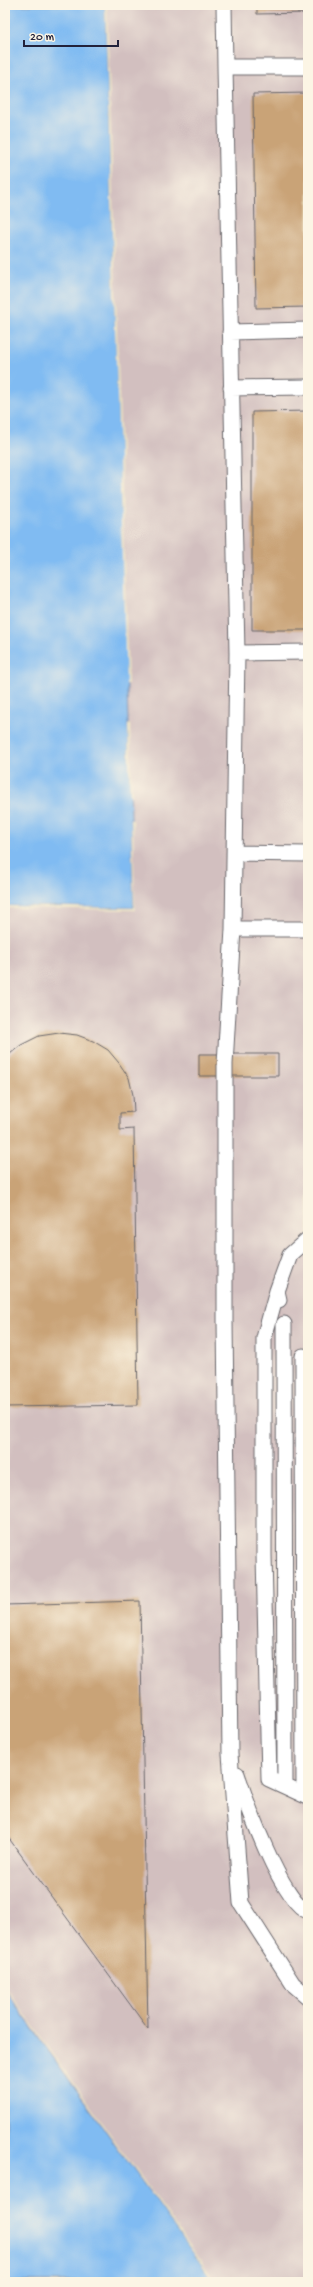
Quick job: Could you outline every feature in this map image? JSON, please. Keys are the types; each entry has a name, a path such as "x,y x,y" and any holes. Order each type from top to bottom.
{"lane":[{"path":"224,5 237,653 233,929 225,1064 224,1321 230,1754 241,1903 293,1984 308,1997"},
{"path":"225,67 308,67"},
{"path":"230,332 308,330"},
{"path":"231,388 308,387"},
{"path":"237,653 308,652"},
{"path":"234,854 308,854"},
{"path":"233,929 308,929"},
{"path":"284,1324 306,1357 306,1796 269,1779 264,1555 264,1338 277,1291 290,1255 308,1239"},
{"path":"277,1291 284,1324 284,1786"},
{"path":"230,1754 255,1826 283,1884 308,1911"}],"shaded area":[{"path":"105,5 308,5 308,2282 214,2282 5,1990 5,906 134,908"}],"water":[{"path":"5,5 105,5 134,908 5,906"},
{"path":"5,1990 214,2282 5,2282"}],"pier":[{"path":"105,5 107,5 128,684 126,684"},
{"path":"130,724 132,796 130,796 128,725"},
{"path":"131,819 133,819 135,910 5,908 5,906 134,908"},
{"path":"5,1988 7,1989 216,2282 214,2282"}],"building":[{"path":"257,5 308,5 308,13 257,14"},
{"path":"308,93 308,307 256,308 253,94"},
{"path":"308,411 308,630 252,630 252,412"},
{"path":"59,1033 77,1035 93,1041 108,1050 129,1078 133,1095 134,1112 120,1113 120,1130 134,1129 138,1405 5,1407 5,1058 21,1045 39,1036"},
{"path":"199,1054 278,1054 278,1076 199,1076"},
{"path":"140,1601 148,2029 5,1833 5,1605"}]}
